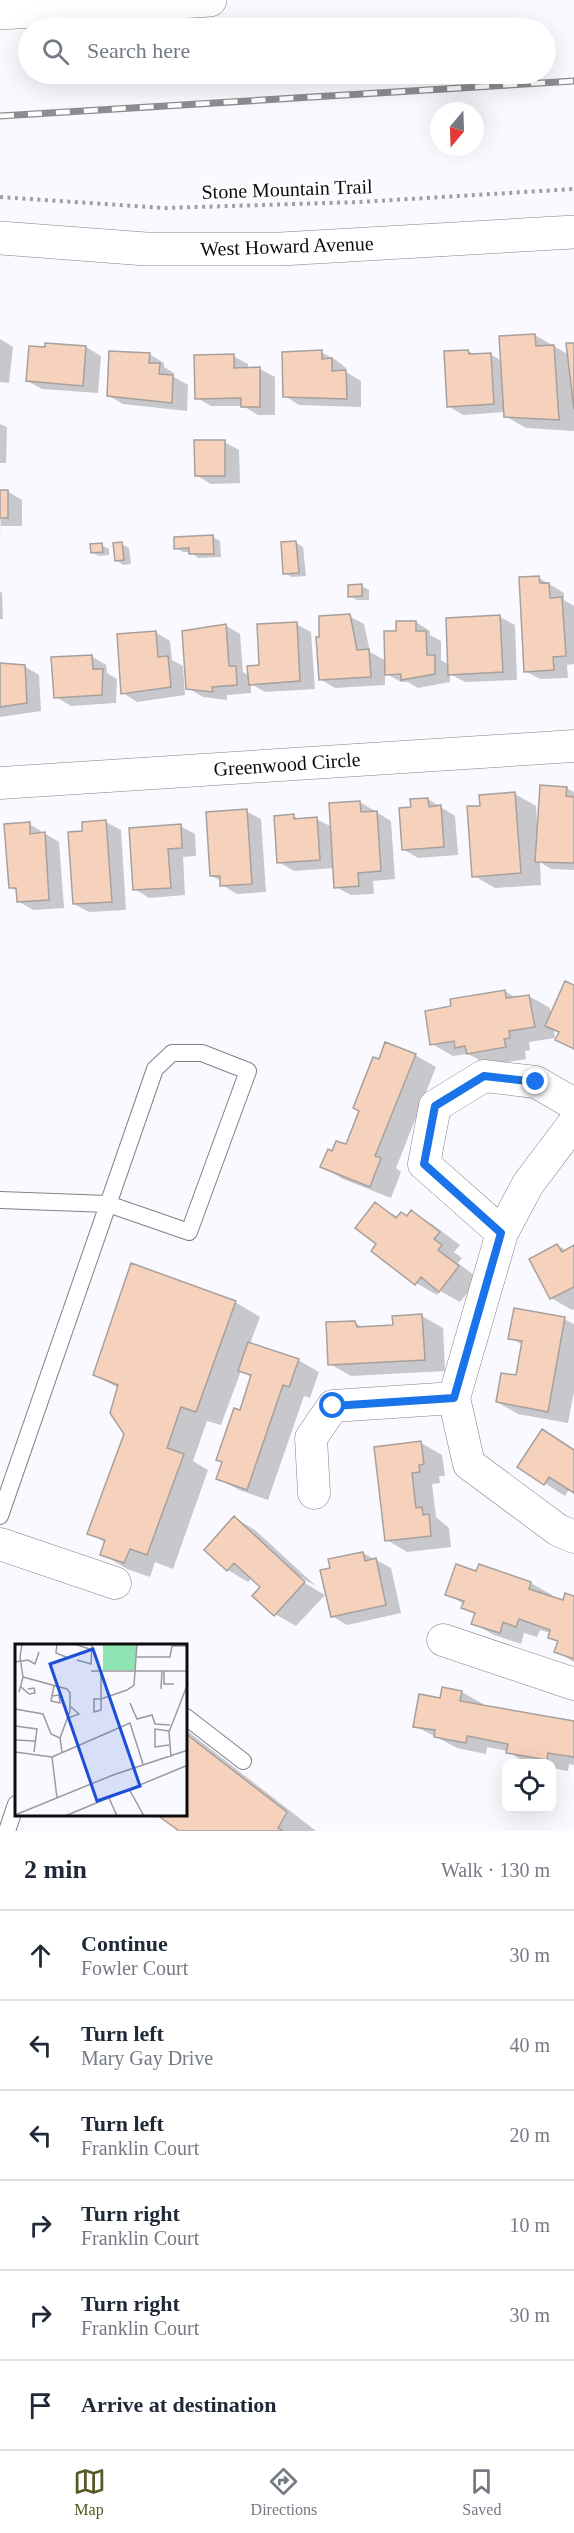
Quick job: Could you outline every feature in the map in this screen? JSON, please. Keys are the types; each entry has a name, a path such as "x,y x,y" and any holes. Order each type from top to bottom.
{"main road":[{"path":"0,13 144,2 210,0"},
{"name":"West Howard Avenue","path":"0,238 146,249 282,249 574,232"}],"street":[{"name":"Greenwood Circle","path":"0,783 574,746"},
{"path":"501,1233 424,1164 435,1106 484,1076 536,1082 574,1104"},
{"path":"574,1123 528,1184 501,1233 454,1398 469,1464 558,1530 574,1537"},
{"path":"315,1493 311,1438 333,1406 454,1398"},
{"path":"0,1544 115,1583"},
{"path":"443,1640 574,1684"}],"lane":[{"path":"0,1200 108,1204 189,1232 248,1071 202,1053 172,1053 155,1069 108,1204 0,1516"},
{"path":"188,1719 243,1761"},
{"path":"13,1828 15,1812"}],"path":[{"name":"Stone Mountain Trail","path":"0,197 165,208 360,202 574,189"}],"building":[{"path":"535,334 536,346 554,345 559,420 504,417 499,336"},
{"path":"45,343 86,346 83,386 26,381 29,346 45,347"},
{"path":"566,343 574,343 574,410"},
{"path":"322,350 322,359 332,358 332,371 346,370 347,399 283,397 282,352"},
{"path":"468,350 469,354 491,353 494,404 447,407 444,351"},
{"path":"109,351 150,353 149,363 160,363 159,374 173,375 172,403 107,396"},
{"path":"234,354 234,368 260,367 260,407 241,407 241,398 195,399 194,355"},
{"path":"194,440 225,440 225,476 195,476"},
{"path":"0,490 8,490 8,518 0,518"},
{"path":"213,535 214,554 189,554 189,548 174,549 174,537"},
{"path":"296,541 299,573 283,574 281,542"},
{"path":"122,542 124,560 115,561 113,543"},
{"path":"102,543 103,552 91,553 90,544"},
{"path":"539,576 540,583 549,583 550,598 562,597 566,656 553,657 554,670 524,672 519,577"},
{"path":"362,584 362,596 348,597 348,585"},
{"path":"350,614 357,650 369,649 371,677 319,680 316,637 319,637 319,616"},
{"path":"500,615 503,672 448,675 446,618"},
{"path":"396,621 416,621 416,631 426,631 427,655 435,655 435,674 401,680 401,674 385,675 384,631 396,631"},
{"path":"297,622 300,681 249,685 247,666 259,665 257,624"},
{"path":"226,624 229,666 236,666 237,685 212,687 213,692 186,689 182,631"},
{"path":"156,631 158,657 168,656 171,687 121,694 117,634"},
{"path":"92,655 93,669 103,669 102,695 54,698 51,657"},
{"path":"0,663 25,665 27,703 0,707"},
{"path":"540,785 567,787 566,796 574,797 574,863 535,862"},
{"path":"515,792 521,873 472,877 467,806 480,806 479,795"},
{"path":"428,798 429,807 441,805 444,847 402,850 399,808 411,807 410,799"},
{"path":"360,801 361,812 377,811 381,871 358,873 359,886 334,888 329,803"},
{"path":"247,809 252,884 220,886 220,876 210,876 206,812"},
{"path":"294,814 294,819 317,817 320,860 277,863 274,816"},
{"path":"106,820 112,902 73,904 68,832 82,831 82,822"},
{"path":"30,822 30,834 45,832 49,900 17,902 16,888 9,888 4,824"},
{"path":"181,824 182,848 168,849 171,888 133,890 129,828"},
{"path":"565,981 574,985 574,1049 555,1040 559,1032 545,1026"},
{"path":"505,990 506,998 529,995 535,1027 509,1031 510,1038 504,1039 506,1047 467,1054 465,1046 455,1048 454,1041 430,1045 425,1011 451,1006 450,999"},
{"path":"385,1042 416,1054 375,1156 381,1158 370,1187 320,1167 328,1149 332,1151 336,1141 346,1144 359,1111 353,1108 373,1057 379,1059"},
{"path":"375,1202 396,1218 401,1212 407,1216 411,1210 440,1232 434,1239 442,1245 438,1250 459,1266 439,1292 421,1277 415,1285 371,1251 376,1244 355,1228"},
{"path":"557,1244 562,1252 574,1245 574,1287 550,1299 529,1259"},
{"path":"131,1263 236,1301 196,1412 181,1407 167,1448 184,1454 147,1555 130,1549 124,1563 100,1555 105,1540 87,1534 124,1434 110,1413 118,1385 93,1375"},
{"path":"514,1308 565,1317 548,1412 496,1402 501,1373 516,1375 522,1341 508,1339"},
{"path":"422,1314 425,1360 328,1365 326,1322 355,1321 357,1327 393,1325 392,1316"},
{"path":"248,1342 299,1359 289,1387 283,1385 247,1490 216,1479 222,1462 216,1460 234,1408 240,1410 251,1375 238,1371"},
{"path":"542,1429 574,1450 574,1493 549,1477 544,1485 517,1467"},
{"path":"421,1441 424,1464 419,1465 420,1472 412,1473 416,1508 422,1507 423,1515 429,1514 431,1536 385,1541 374,1447"},
{"path":"234,1516 305,1582 274,1616 252,1596 260,1587 234,1563 227,1571 204,1550"},
{"path":"363,1552 365,1561 376,1558 386,1605 331,1617 320,1570 330,1568 328,1559"},
{"path":"456,1564 476,1571 479,1564 531,1582 529,1589 563,1600 565,1593 574,1596 574,1659 554,1652 558,1641 548,1638 550,1630 519,1619 516,1627 503,1622 500,1633 471,1624 475,1613 461,1608 464,1601 445,1595"},
{"path":"442,1687 462,1691 460,1701 574,1721 574,1757 548,1753 547,1759 541,1759 506,1753 508,1744 467,1736 466,1743 434,1737 435,1730 413,1727 419,1694 440,1698"},
{"path":"188,1736 287,1812 278,1828 283,1831 179,1831 159,1816 188,1816"}],"railway":[{"path":"556,82 574,81"},
{"path":"0,116 525,84"}],"route":[{"path":"333,1406 454,1398 501,1233 424,1164 435,1106 484,1076 536,1082"}]}
